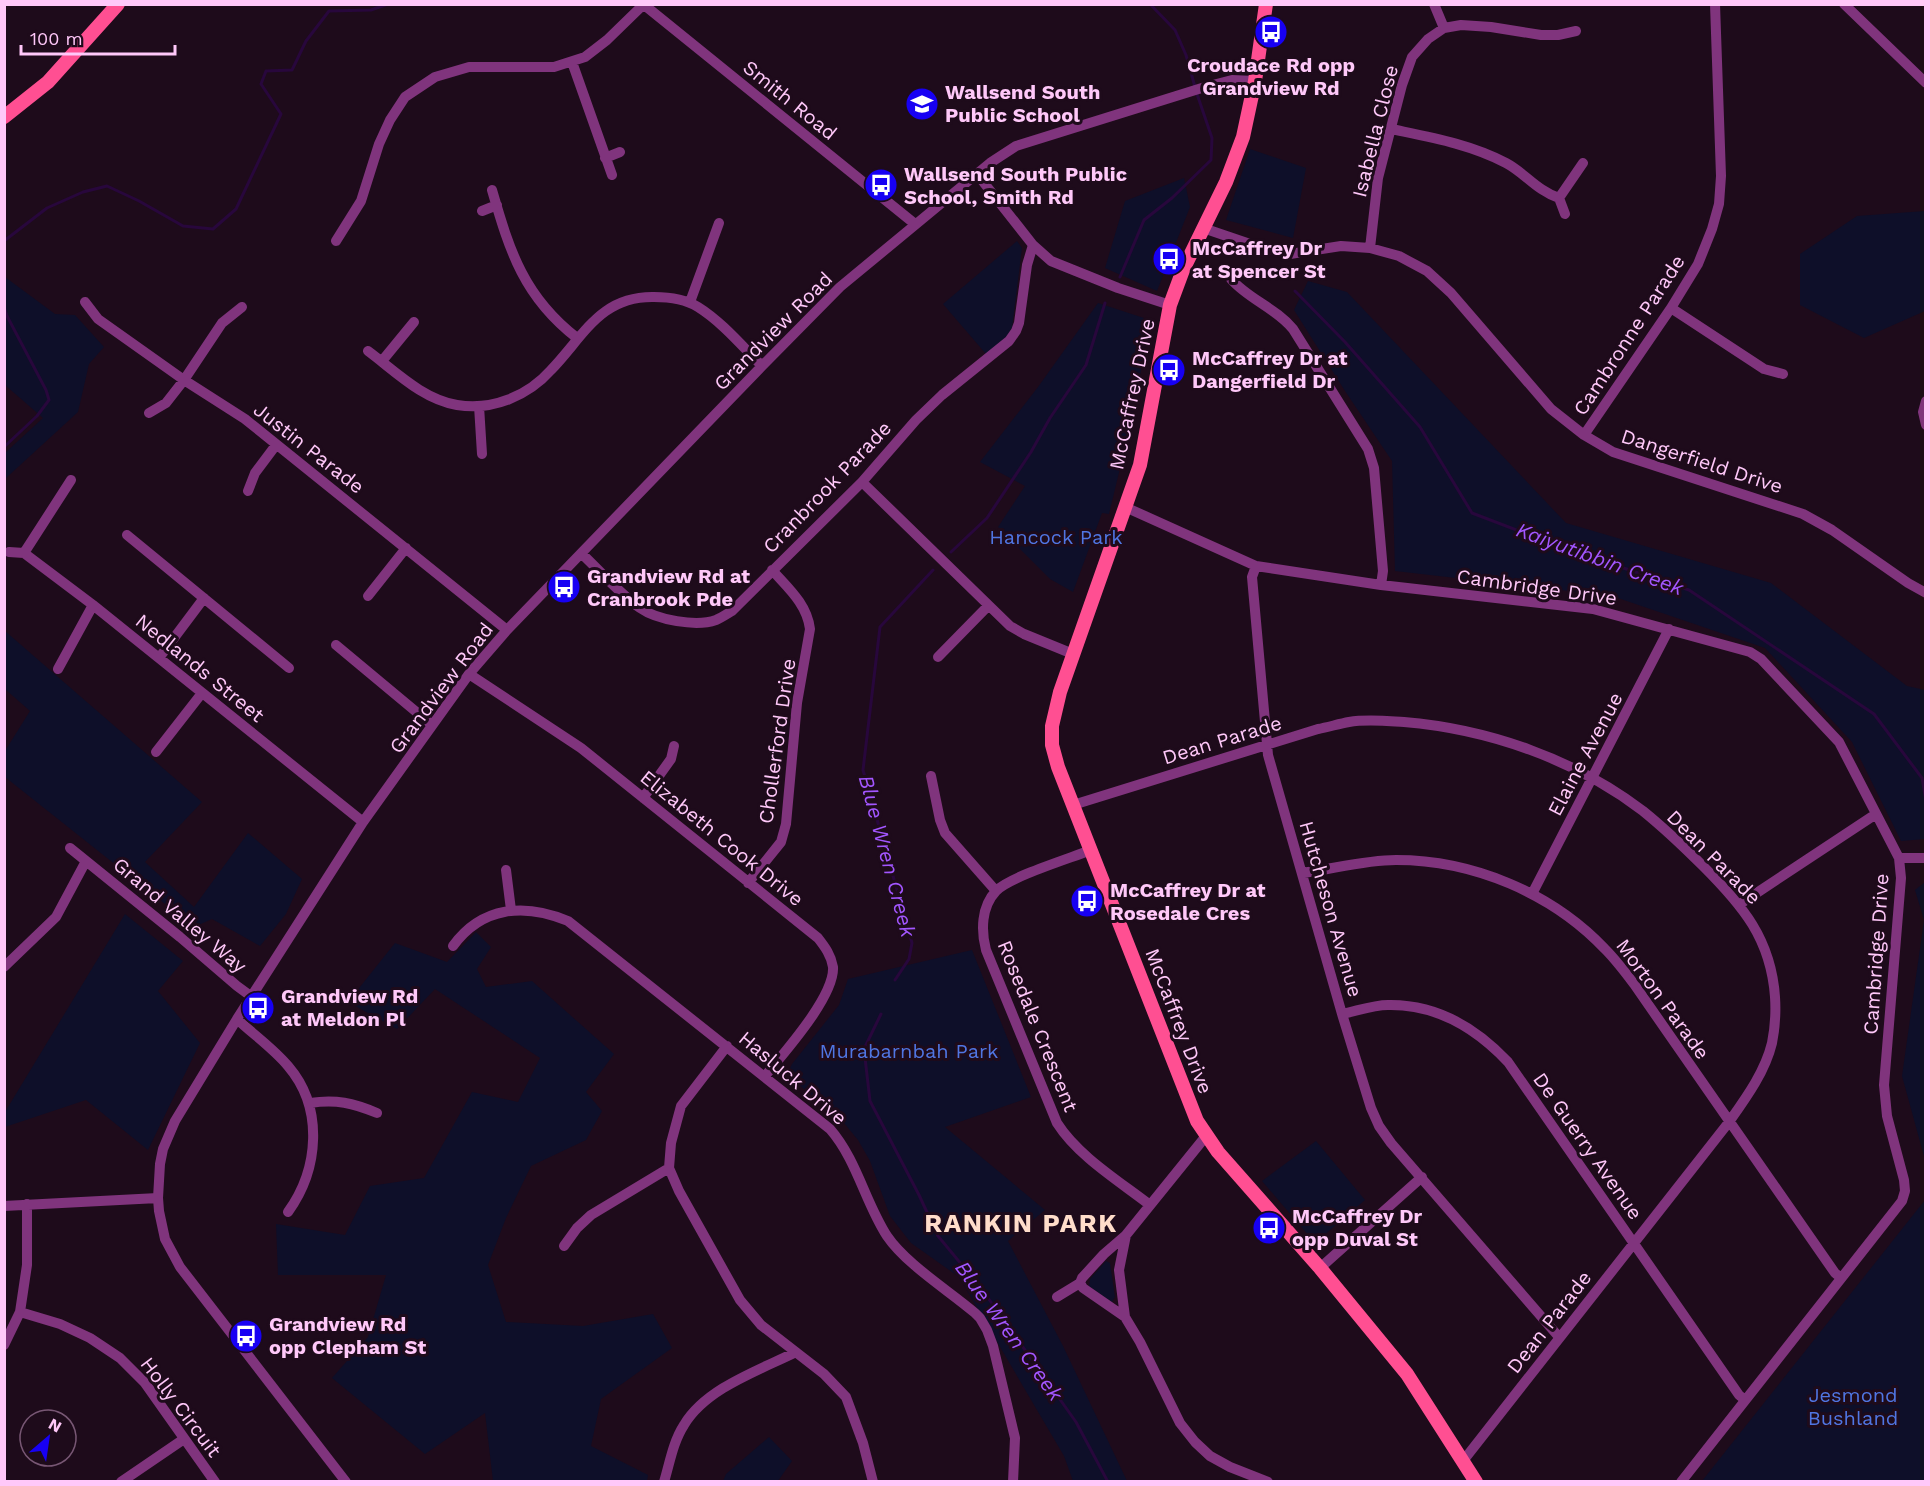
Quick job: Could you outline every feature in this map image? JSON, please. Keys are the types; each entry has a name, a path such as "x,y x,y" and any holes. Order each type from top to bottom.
{"main road":[{"path":"4,117 48,82 118,4"},
{"name":"McCaffrey Drive","path":"1266,4 1255,81 1243,137 1226,182 1183,270 1170,305 1140,465 1060,692 1052,726 1052,745 1072,805 1197,1121 1218,1152 1320,1268 1407,1374 1476,1482"}],"street":[{"path":"1434,4 1444,28 1461,25 1491,27 1541,35 1558,35 1576,31"},
{"name":"Cambronne Parade","path":"1584,435 1671,308 1698,264 1712,229 1719,204 1721,176 1715,4"},
{"path":"1844,4 1926,83"},
{"path":"336,241 361,201 379,144 390,120 405,97 435,77 470,67 554,67 585,57 643,5"},
{"name":"Smith Road","path":"643,5 915,224"},
{"name":"Isabella Close","path":"1370,248 1378,178 1402,85 1412,57 1428,39 1444,28"},
{"path":"572,62 612,175"},
{"name":"Grandview Road","path":"345,1482 180,1267 165,1239 158,1198 160,1164 175,1121 363,822 469,674 507,630 840,287 915,224 1016,146 1205,87 1232,80 1255,81"},
{"path":"1390,129 1479,151 1507,163 1545,193 1559,198 1565,214"},
{"path":"605,158 620,152"},
{"path":"1559,198 1582,163"},
{"path":"977,174 1033,245 1051,261 1170,305"},
{"path":"492,190 510,250 530,289 556,322 577,338"},
{"path":"482,211 496,205"},
{"path":"690,302 719,223"},
{"name":"Dangerfield Drive","path":"1203,228 1253,245 1290,254 1341,246 1370,248 1399,256 1426,271 1451,293 1551,409 1584,435 1613,452 1803,514 1832,530 1926,593"},
{"name":"Cranbrook Parade","path":"582,554 639,608 654,616 704,623 717,620 732,611 862,482 916,420 942,395 1009,341 1019,323 1027,265 1033,245"},
{"path":"1231,279 1238,287 1279,315 1293,329 1362,436 1374,468 1383,571 1380,585"},
{"path":"368,351 426,394 457,405 479,406 513,398 529,389 551,371 600,314 612,306 630,299 668,297 690,302 708,313 762,366"},
{"name":"Justin Parade","path":"85,302 98,319 184,380 245,419 507,630"},
{"path":"149,413 166,403 222,323 242,307"},
{"path":"1671,308 1764,369 1783,374"},
{"path":"382,361 414,322"},
{"path":"1926,401 1923,412 1926,425"},
{"path":"479,406 482,454"},
{"path":"248,491 255,473 276,445"},
{"path":"24,554 71,480"},
{"path":"862,482 988,606 1017,630 1073,654"},
{"path":"1125,507 1256,566"},
{"path":"127,535 288,668"},
{"path":"369,596 406,548"},
{"name":"Nedlands Street","path":"9,552 24,554 93,605 363,822"},
{"name":"Cambridge Drive","path":"1256,566 1380,585 1593,609 1750,652 1761,658 1839,742 1899,858 1901,878 1884,1101 1904,1180 1905,1191 1902,1201 1680,1482"},
{"name":"Hutcheson Avenue","path":"1256,566 1252,577 1266,745 1371,1108 1379,1126 1391,1143 1559,1337"},
{"name":"Chollerford Drive","path":"748,883 781,842 786,824 797,703 810,630 809,618 799,599 772,570"},
{"path":"159,658 204,598"},
{"path":"58,669 93,605"},
{"path":"938,657 988,606"},
{"name":"Elaine Avenue","path":"1532,894 1669,629"},
{"path":"336,645 432,725"},
{"name":"Elizabeth Cook Drive","path":"469,674 580,748 818,938 829,952 833,968 831,982 820,1005 765,1076"},
{"path":"156,752 202,693"},
{"name":"Dean Parade","path":"1072,805 1318,729 1350,722 1388,721 1429,724 1485,736 1540,753 1592,779 1642,811 1678,842 1740,904 1760,935 1769,959 1776,1013 1772,1042 1765,1062 1748,1095 1463,1461"},
{"path":"643,798 671,759 674,746"},
{"path":"931,776 939,820 945,833 996,891 1015,880 1091,850"},
{"path":"1740,904 1876,814"},
{"name":"Grand Valley Way","path":"70,848 252,997"},
{"path":"1899,858 1926,858"},
{"name":"Morton Parade","path":"1302,873 1396,860 1469,869 1532,894 1568,917 1587,932 1620,966 1835,1273 1841,1278"},
{"name":"Grand Valley Way","path":"4,967 56,917 86,861"},
{"path":"506,870 511,910"},
{"name":"Rosedale Crescent","path":"996,891 984,916 982,933 986,950 1057,1123 1066,1137 1149,1205"},
{"name":"Hasluck Drive","path":"453,946 461,934 477,922 511,910 532,910 568,921 830,1129 850,1158 879,1223 901,1253 980,1318 993,1346 1015,1438 1013,1482"},
{"name":"De Guerry Avenue","path":"1342,1014 1387,1005 1418,1008 1455,1019 1482,1036 1508,1062 1745,1401"},
{"path":"237,1020 289,1066 310,1104 313,1136 311,1158 306,1181 299,1197 288,1212"},
{"path":"727,1046 681,1106 671,1143 669,1168 740,1300 760,1325 824,1374 846,1397 863,1443 873,1482"},
{"path":"310,1104 339,1101 377,1113"},
{"path":"1057,1297 1080,1283 1104,1254 1126,1235 1206,1136"},
{"path":"564,1246 577,1228 591,1215 669,1168"},
{"path":"1320,1268 1422,1177"},
{"path":"4,1206 158,1198"},
{"path":"4,1345 20,1312 27,1265 27,1204"},
{"path":"1126,1235 1119,1270 1125,1317 1140,1342 1180,1423 1210,1456 1230,1467 1268,1482"},
{"path":"1080,1283 1088,1292 1125,1317"},
{"name":"Holly Circuit","path":"20,1312 60,1324 80,1333 120,1358 145,1383 215,1482"},
{"path":"664,1482 674,1445 685,1423 699,1406 727,1386 796,1352"},
{"path":"121,1482 184,1439"}],"green space":[{"path":"1250,149 1306,168 1293,238 1226,220"},
{"path":"1184,178 1190,207 1157,291 1105,268 1125,201"},
{"path":"1925,211 1925,311 1864,338 1800,305 1800,254 1857,216"},
{"path":"1017,241 1022,248 1012,328 1007,336 986,354 943,304"},
{"path":"5,277 55,314 75,315 104,347 89,364 78,412 5,479 5,453 43,418 5,385"},
{"path":"1308,281 1347,292 1566,523 1771,583 1907,686 1925,690 1925,839 1901,841 1852,742 1765,648 1612,596 1395,571 1392,461 1294,310"},
{"name":"Hancock Park","path":"1098,303 1150,320 1133,414 1109,514 1102,513 1073,592 1050,579 998,527 1025,486 980,462 1038,387"},
{"path":"5,631 202,802 145,862 194,907 248,833 302,879 286,914 260,946 212,919 194,927 5,777 5,751 30,711 5,689"},
{"path":"1925,882 1925,1160 1902,1076 1924,920 1915,890"},
{"path":"125,914 183,961 158,991 200,1043 148,1150 86,1100 5,1127 5,1112"},
{"path":"476,932 491,947 477,969 486,987 532,981 614,1054 586,1092 602,1111 586,1140 531,1166 506,1218 488,1265 506,1322 583,1326 653,1314 672,1348 601,1399 591,1446 648,1475 647,1481 493,1481 485,1413 425,1454 332,1378 368,1337 386,1275 278,1275 276,1224 345,1235 370,1186 424,1178 472,1092 518,1102 540,1058 435,989 397,1029 348,1002 395,943 447,962"},
{"name":"Murabarnbah Park","path":"972,950 1031,1097 945,1127 1045,1210 1008,1241 1063,1346 1127,1481 1073,1481 1064,1456 959,1277 911,1243 890,1216 870,1161 858,1140 844,1123 791,1078 789,1070 792,1064 839,1005 848,979"},
{"path":"1316,1141 1365,1200 1315,1243 1262,1181"},
{"name":"Jesmond Bushland","path":"1925,1200 1925,1481 1702,1481"},
{"path":"1106,1261 1110,1263 1115,1297 1112,1302 1089,1286 1090,1279"},
{"path":"769,1437 792,1461 778,1481 723,1481 726,1474"}],"waterway":[{"path":"4,241 47,208 83,192 107,186 183,226 213,229 236,209 281,114 261,84 266,71 292,70 306,41 329,11 371,10 388,4"},
{"name":"Blue Wren Creek","path":"1150,4 1175,30 1186,55 1195,87"},
{"name":"Blue Wren Creek","path":"1120,277 1144,220 1172,198 1211,160 1212,138 1197,94"},
{"name":"Kaiyutibbin Creek","path":"1295,291 1345,342 1420,427 1472,513 1558,546 1689,590 1874,714 1922,778 1926,801"},
{"name":"Blue Wren Creek","path":"951,552 987,518 1086,365 1105,303"},
{"path":"4,307 49,400 37,416 4,447"},
{"name":"Blue Wren Creek","path":"895,980 909,959 912,943 863,770 880,627 933,570"},
{"name":"Blue Wren Creek","path":"881,1014 864,1049 870,1101 938,1236 981,1288 1076,1422 1108,1482"}],"place":[{"name":"Croudace Rd opp Grandview Rd","path":"1271,32"},
{"name":"Wallsend South Public School","path":"922,104"},
{"name":"Wallsend South Public School, Smith Rd","path":"881,185"},
{"name":"McCaffrey Dr at Spencer St","path":"1169,259"},
{"name":"McCaffrey Dr at Dangerfield Dr","path":"1169,370"},
{"name":"Grandview Rd at Cranbrook Pde","path":"564,587"},
{"name":"McCaffrey Dr at Rosedale Cres","path":"1087,901"},
{"name":"Grandview Rd at Meldon Pl","path":"258,1008"},
{"name":"McCaffrey Dr opp Duval St","path":"1269,1228"},
{"name":"Grandview Rd opp Clepham St","path":"246,1336"}],"district":[{"name":"RANKIN PARK","path":"1021,1223"}]}
